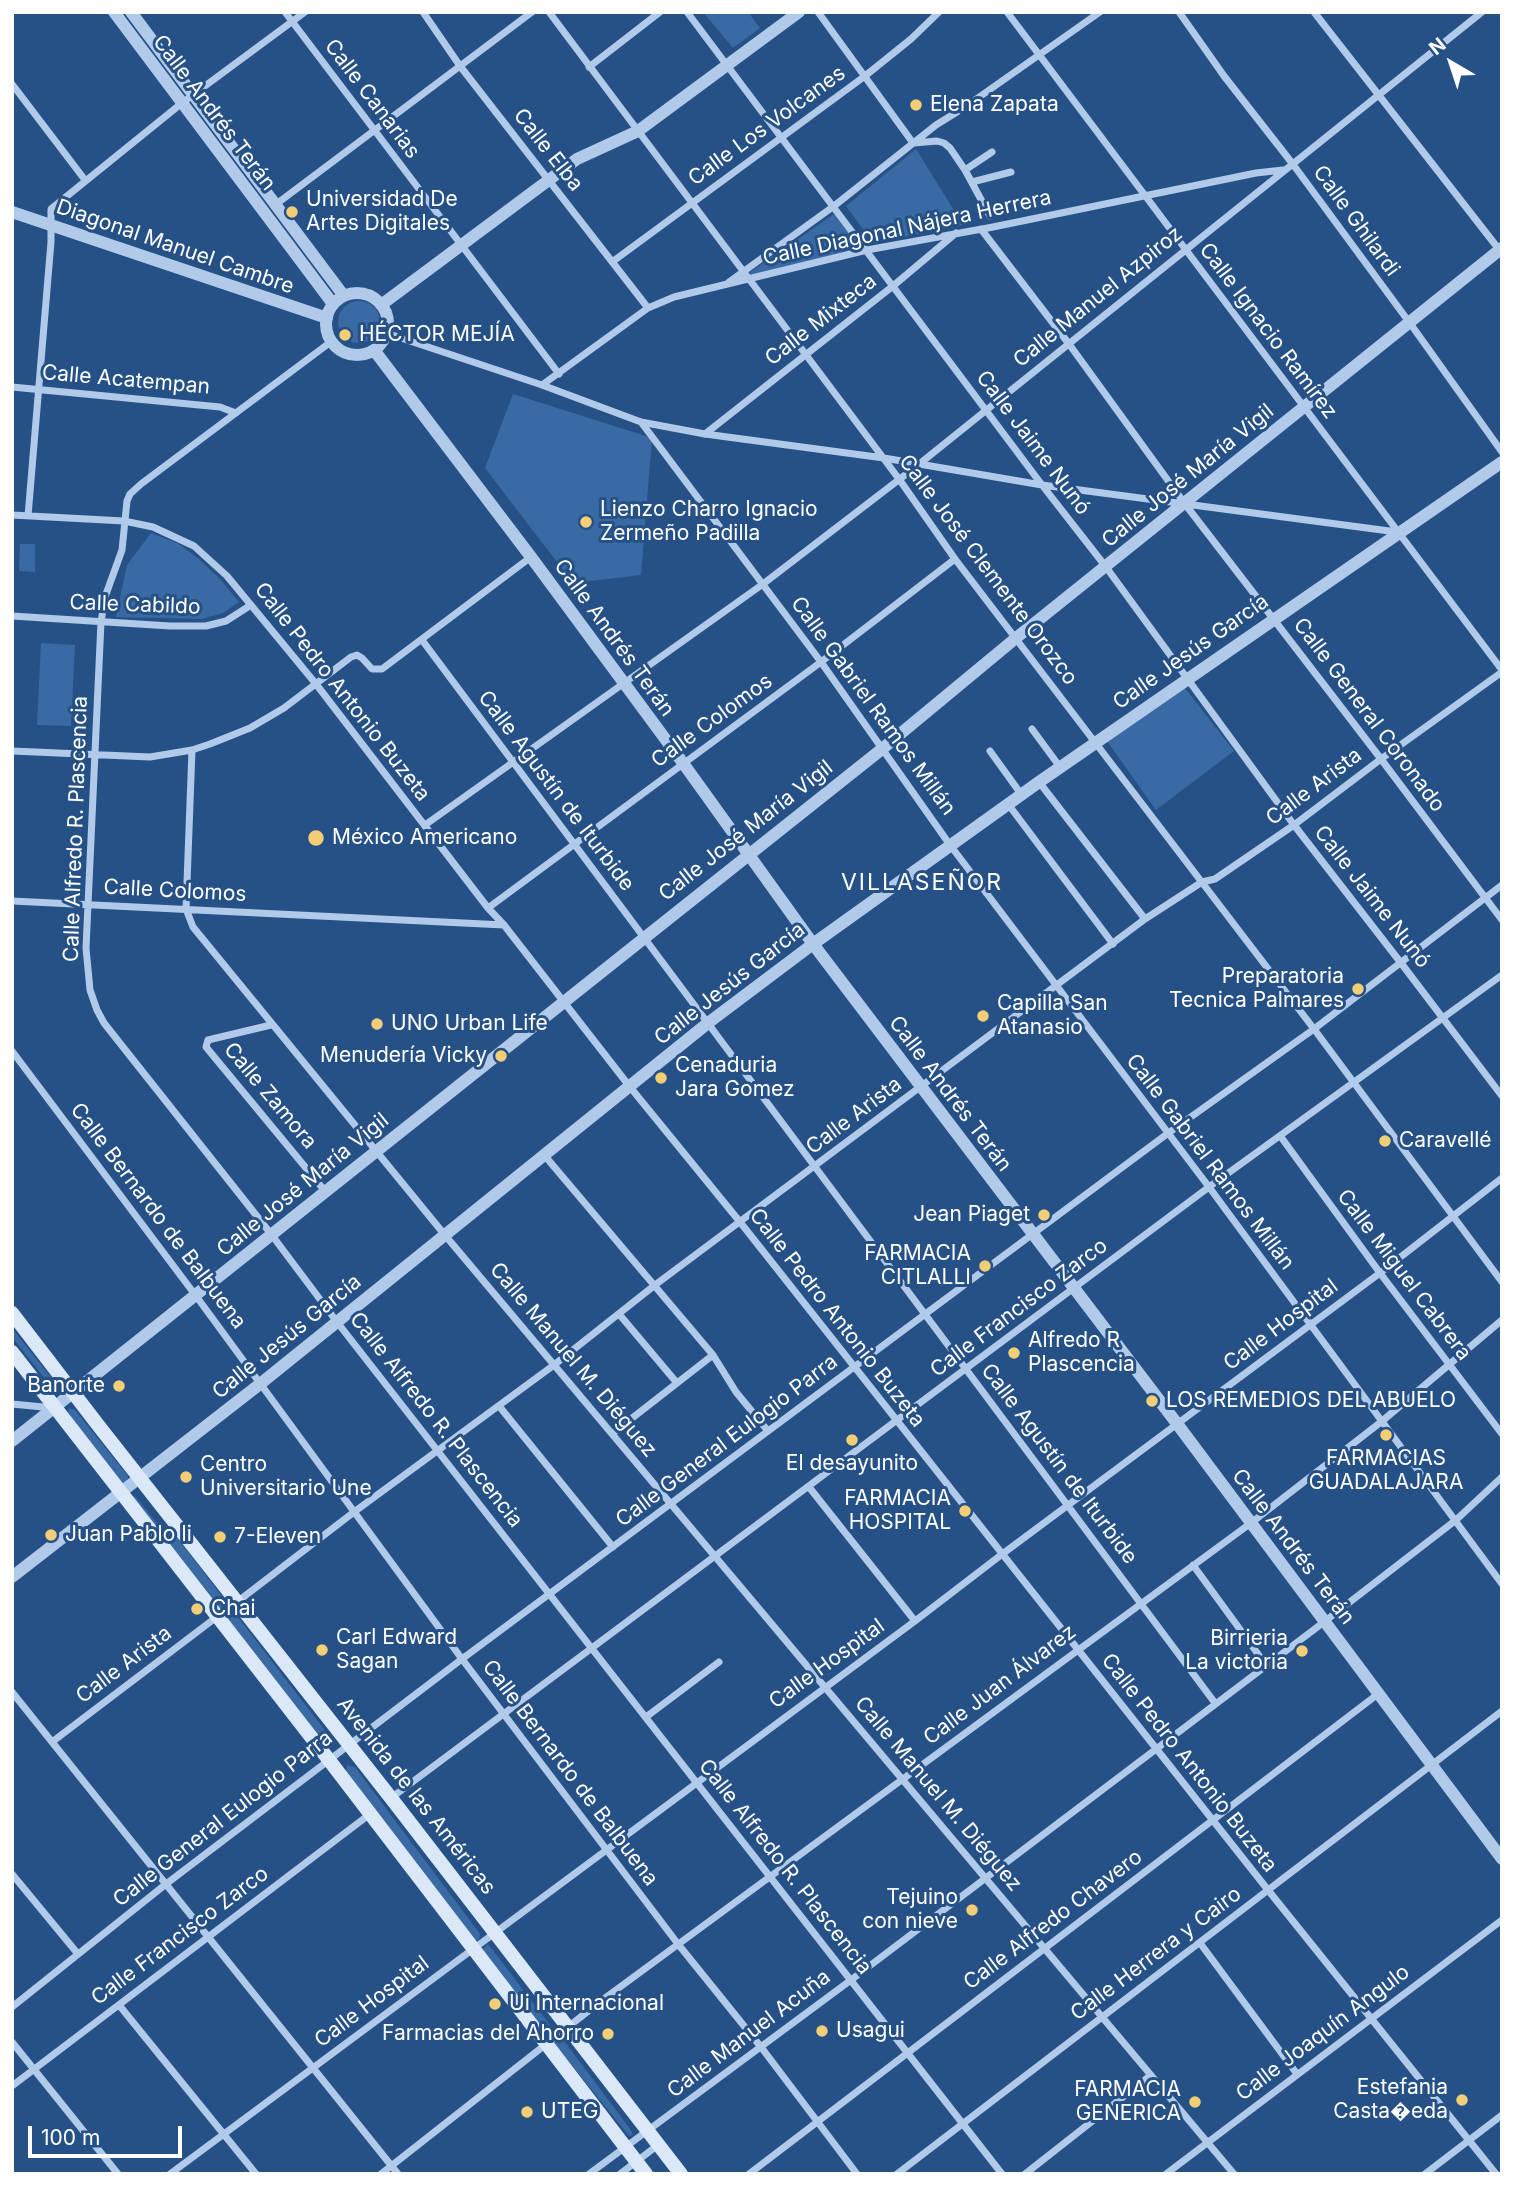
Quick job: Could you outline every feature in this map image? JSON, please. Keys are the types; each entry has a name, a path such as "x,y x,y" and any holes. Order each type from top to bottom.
{"main road":[{"name":"Avenida de las Américas","path":"12,1313 681,2174"},
{"path":"12,1352 641,2168"}],"street":[{"name":"Calle Andrés Terán","path":"114,12 333,304"},
{"name":"Calle Andrés Terán","path":"131,12 344,296"},
{"name":"Calle Canarias","path":"285,12 559,374"},
{"path":"28,516 51,242 51,209 182,103 305,12"},
{"name":"Calle Elba","path":"423,12 460,66 648,308"},
{"path":"264,213 532,12"},
{"name":"Calle José Clemente Orozco","path":"549,12 884,458 955,559 1314,1028 1502,1282"},
{"path":"589,66 660,12"},
{"name":"Calle Jaime Nunó","path":"687,12 1106,567 1294,825 1502,1096"},
{"path":"381,304 577,159 638,131 799,12"},
{"path":"818,12 913,143"},
{"name":"Calle Los Volcanes","path":"612,262 865,76 911,39 939,12"},
{"name":"Calle Ignacio Ramírez","path":"1007,12 1502,671"},
{"path":"975,100 1100,12"},
{"name":"Calle Ghilardi","path":"1179,12 1502,452"},
{"path":"1314,12 1501,250"},
{"name":"Calle Manuel Azpiroz","path":"425,825 763,584 918,465 1482,12"},
{"path":"12,83 85,180"},
{"path":"725,284 834,206 936,125 965,107"},
{"path":"913,143 944,143 965,170 990,216"},
{"path":"965,170 992,152"},
{"name":"Calle Diagonal Nájera Herrera","path":"542,385 648,308 674,297 867,250 1256,173 1284,170"},
{"path":"972,182 1011,172"},
{"name":"Diagonal Manuel Cambre","path":"12,212 327,318"},
{"name":"Calle General Coronado","path":"981,229 1069,344 1185,504 1502,920"},
{"name":"Calle Mixteca","path":"705,434 893,286 957,232"},
{"name":"Calle José María Vigil","path":"12,1441 882,749 1016,638 1501,250"},
{"path":"351,293 365,294 381,304 387,318 386,333 374,350 358,355 350,354 342,351 332,341 327,329 327,318 333,304 344,296 351,293"},
{"path":"386,333 542,385 641,422 705,434 884,458 1042,485 1398,532"},
{"name":"Calle Alfredo R. Plascencia","path":"332,341 134,490 127,501 122,550 104,597 101,622 86,948 90,990 104,1023 1002,2174"},
{"name":"Calle Andrés Terán","path":"374,350 531,557 813,944 1502,1858"},
{"name":"Calle Acatempan","path":"12,387 220,407 236,413"},
{"name":"Calle Gabriel Ramos Millán","path":"641,422 821,662 950,845 1209,1187 1502,1584"},
{"name":"Calle Jesús García","path":"12,1577 260,1384 708,1023 813,944 1021,794 1502,462"},
{"name":"Calle Pedro Antonio Buzeta","path":"12,515 124,521 153,527 194,546 227,576 316,684 488,908 1496,2174"},
{"path":"12,751 150,757 192,750 250,728 284,708 352,657 357,655 372,668 382,669 531,557"},
{"name":"Calle Colomos","path":"488,908 821,662 955,559"},
{"name":"Calle Cabildo","path":"12,616 206,626 226,621 251,605"},
{"name":"Calle Agustín de Iturbide","path":"422,640 1215,1703"},
{"name":"Calle Arista","path":"237,1602 1145,919 1202,882 1215,879 1294,825 1502,671"},
{"path":"1032,729 1060,767"},
{"path":"186,909 192,750"},
{"path":"990,751 1021,794"},
{"path":"1040,782 1145,919"},
{"path":"1008,804 1113,944"},
{"name":"Calle General Eulogio Parra","path":"12,2007 166,1884 349,1744 1167,1134 1402,963 1502,885"},
{"name":"Calle Colomos","path":"12,901 504,925"},
{"name":"Calle Manuel M. Diéguez","path":"186,909 193,927 444,1234 1234,2174"},
{"name":"Calle Francisco Zarco","path":"391,1798 1209,1187 1502,975"},
{"name":"Calle Zamora","path":"271,1025 208,1040 206,1047 326,1191"},
{"name":"Calle Bernardo de Balbuena","path":"12,1051 462,1659 857,2174"},
{"name":"Calle Miguel Cabrera","path":"1280,1137 1502,1434"},
{"path":"545,1156 713,1354 736,1392 768,1432"},
{"name":"Calle Hospital","path":"170,2174 1178,1425 1502,1178"},
{"path":"619,1314 677,1383"},
{"name":"Calle Juan Álvarez","path":"381,2174 568,2026 1251,1523 1381,1422 1502,1320"},
{"path":"613,1433 713,1354"},
{"path":"12,1404 54,1408"},
{"path":"499,1406 613,1547"},
{"name":"Calle Manuel Acuña","path":"589,2174 1324,1622 1456,1520 1502,1477"},
{"path":"809,1488 915,1621"},
{"path":"1193,1565 1266,1665"},
{"name":"Calle Arista","path":"52,1742 218,1616"},
{"path":"646,1717 719,1662"},
{"path":"12,1692 398,2174"},
{"name":"Calle Alfredo Chavero","path":"749,2174 1378,1694"},
{"name":"Calle Herrera y Cairo","path":"897,2174 1502,1711"},
{"name":"Calle Francisco Zarco","path":"12,2086 370,1814"},
{"path":"12,1874 78,1954"},
{"name":"Calle Joaquín Angulo","path":"1166,2174 1502,1920"},
{"path":"1200,1942 1297,2074"},
{"path":"119,2005 256,2174"},
{"path":"12,2042 118,2174"},
{"path":"1025,2174 1151,2075"},
{"path":"1424,2174 1502,2115"},
{"path":"620,2174 641,2168 659,2145"}],"shaded area":[{"path":"703,12 748,12 760,28 733,48"},
{"path":"916,149 963,225 873,243 846,206"},
{"path":"834,214 860,248 751,276 749,273"},
{"path":"359,301 374,307 380,322 374,337 359,343 344,337 338,322 344,307"},
{"name":"Lienzo Charro Ignacio Zermeño Padilla","path":"513,394 652,438 641,575 573,583 485,468"},
{"path":"151,533 179,544 200,560 239,602 223,613 202,619 116,617 127,565"},
{"path":"20,544 35,544 35,572 19,571"},
{"path":"41,643 75,645 71,726 37,725"},
{"path":"1185,688 1234,751 1156,810 1107,741"},
{"path":"12,1328 53,1380 52,1383 49,1384 12,1337"},
{"path":"69,1408 75,1410 128,1476 126,1482 121,1483 68,1415"},
{"path":"134,1495 156,1522 172,1531 330,1737 331,1746 321,1744 133,1498"},
{"path":"347,1765 355,1767 480,1934 479,1940 473,1940 346,1773"},
{"path":"488,1944 556,2033 548,2038 482,1950"},
{"path":"561,2037 633,2135 629,2136 554,2043"}],"place":[{"name":"Elena Zapata","path":"916,105"},
{"name":"Universidad De Artes Digitales","path":"292,212"},
{"name":"HÉCTOR MEJÍA","path":"345,335"},
{"name":"Lienzo Charro Ignacio Zermeño Padilla","path":"586,522"},
{"name":"México Americano","path":"316,838"},
{"name":"Preparatoria Tecnica Palmares","path":"1358,989"},
{"name":"Capilla San Atanasio","path":"983,1016"},
{"name":"UNO Urban Life","path":"377,1024"},
{"name":"Menudería Vicky","path":"501,1056"},
{"name":"Cenaduria Jara Gomez","path":"661,1078"},
{"name":"Caravellé","path":"1385,1141"},
{"name":"Jean Piaget","path":"1044,1215"},
{"name":"FARMACIA CITLALLI","path":"985,1266"},
{"name":"Alfredo R Plascencia","path":"1014,1353"},
{"name":"Banorte","path":"119,1386"},
{"name":"LOS REMEDIOS DEL ABUELO","path":"1152,1401"},
{"name":"FARMACIAS GUADALAJARA","path":"1386,1435"},
{"name":"El desayunito","path":"852,1440"},
{"name":"Centro Universitario Une","path":"186,1477"},
{"name":"FARMACIA HOSPITAL","path":"965,1511"},
{"name":"Juan Pablo Ii","path":"51,1535"},
{"name":"7-Eleven","path":"220,1537"},
{"name":"Chai","path":"197,1609"},
{"name":"Carl Edward Sagan","path":"322,1650"},
{"name":"Birrieria La victoria","path":"1302,1651"},
{"name":"Tejuino con nieve","path":"972,1910"},
{"name":"Ui Internacional","path":"495,2004"},
{"name":"Usagui","path":"822,2031"},
{"name":"Farmacias del Ahorro","path":"608,2034"},
{"name":"Estefania Casta�eda","path":"1462,2100"},
{"name":"FARMACIA GENERICA","path":"1195,2102"},
{"name":"UTEG","path":"527,2112"}],"district":[{"name":"VILLASEÑOR","path":"922,883"}]}
